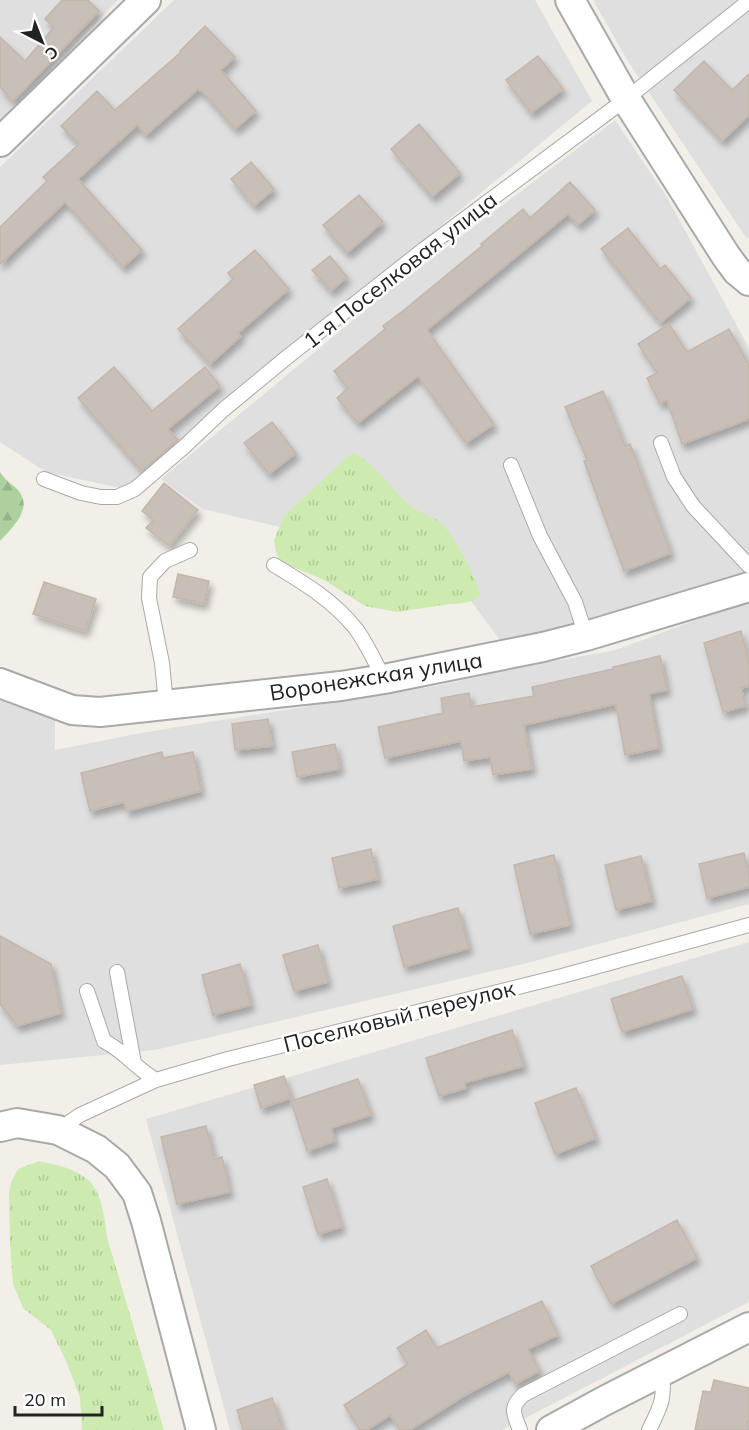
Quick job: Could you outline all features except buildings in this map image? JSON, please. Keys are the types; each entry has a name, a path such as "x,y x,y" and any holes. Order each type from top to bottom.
{"street":[{"path":"0,142 146,0"},
{"path":"570,0 626,99 726,256 737,271 749,281"},
{"name":"Воронежская улица","path":"0,683 72,710 100,712 341,686 543,647 749,587"},
{"path":"0,1127 17,1123 58,1130 96,1149 117,1166 137,1193 201,1430"},
{"path":"551,1430 749,1327"}],"lane":[{"name":"1-я Поселковая улица","path":"44,479 101,498 117,497 135,489 223,410 295,351 423,250 626,99 749,1"},
{"path":"661,443 674,477 693,506 749,566"},
{"path":"511,465 540,536 574,602 586,636"},
{"path":"166,704 162,663 150,598 150,578 165,561 190,550"},
{"path":"274,565 326,598 343,614 357,631 384,679"},
{"name":"Поселковый переулок","path":"58,1130 80,1115 156,1080 228,1059 562,976 749,925"},
{"path":"117,972 134,1064"},
{"path":"87,991 104,1041 116,1047 141,1071 156,1080"},
{"path":"520,1430 513,1412 516,1402 523,1395 680,1314"},
{"path":"649,1430 660,1409 664,1391 662,1372"}],"shaded area":[{"path":"0,0 118,0 0,124"},
{"path":"174,0 535,0 592,101 125,489 46,472 0,442 0,167"},
{"path":"593,0 749,0 749,237 747,239 629,63"},
{"path":"615,120 668,199 749,348 749,573 584,626 502,643 412,521 284,528 203,509 161,479 380,298"},
{"path":"749,600 749,904 527,963 155,1050 0,1065 0,697 55,717 55,750 141,733 441,685 616,650"},
{"path":"749,942 749,1302 502,1430 230,1430 146,1119"}],"green space":[{"path":"354,453 377,471 412,507 437,520 445,528 470,568 480,595 473,600 458,604 397,612 365,606 324,580 279,561 274,540 284,516"},
{"path":"0,472 18,490 24,504 20,517 0,541"},
{"path":"39,1161 77,1173 88,1180 97,1191 107,1237 164,1430 82,1430 80,1397 66,1361 51,1330 23,1308 13,1284 9,1192 18,1169"}]}
